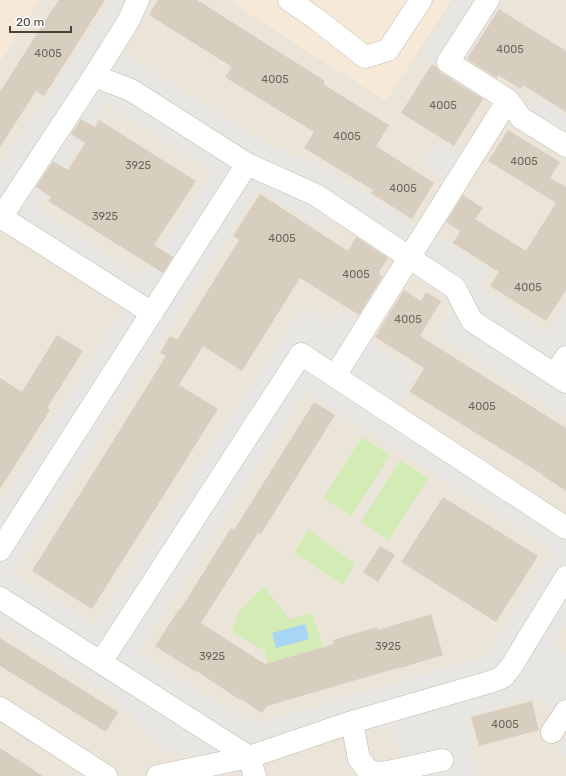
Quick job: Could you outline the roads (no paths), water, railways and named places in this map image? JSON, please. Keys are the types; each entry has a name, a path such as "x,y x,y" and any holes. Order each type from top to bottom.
{"lane":[{"path":"138,0 129,20 94,76 1,218 152,313"},
{"path":"289,0 365,57 388,50 421,0"},
{"path":"488,0 448,62 508,100 521,118 566,146"},
{"path":"94,76 131,90 247,164 316,195 455,288 472,321 562,371"},
{"path":"335,376 508,100"},
{"path":"0,550 247,164"},
{"path":"101,662 300,354 566,528"},
{"path":"158,776 252,767 352,722 503,677 514,664 530,634 566,577"},
{"path":"0,598 101,662 252,767"},
{"path":"0,708 106,776"},
{"path":"552,732 566,711"},
{"path":"352,722 360,760 366,768 374,773 388,772 442,760"}],"water":[{"path":"305,624 309,639 276,648 272,633"}]}
